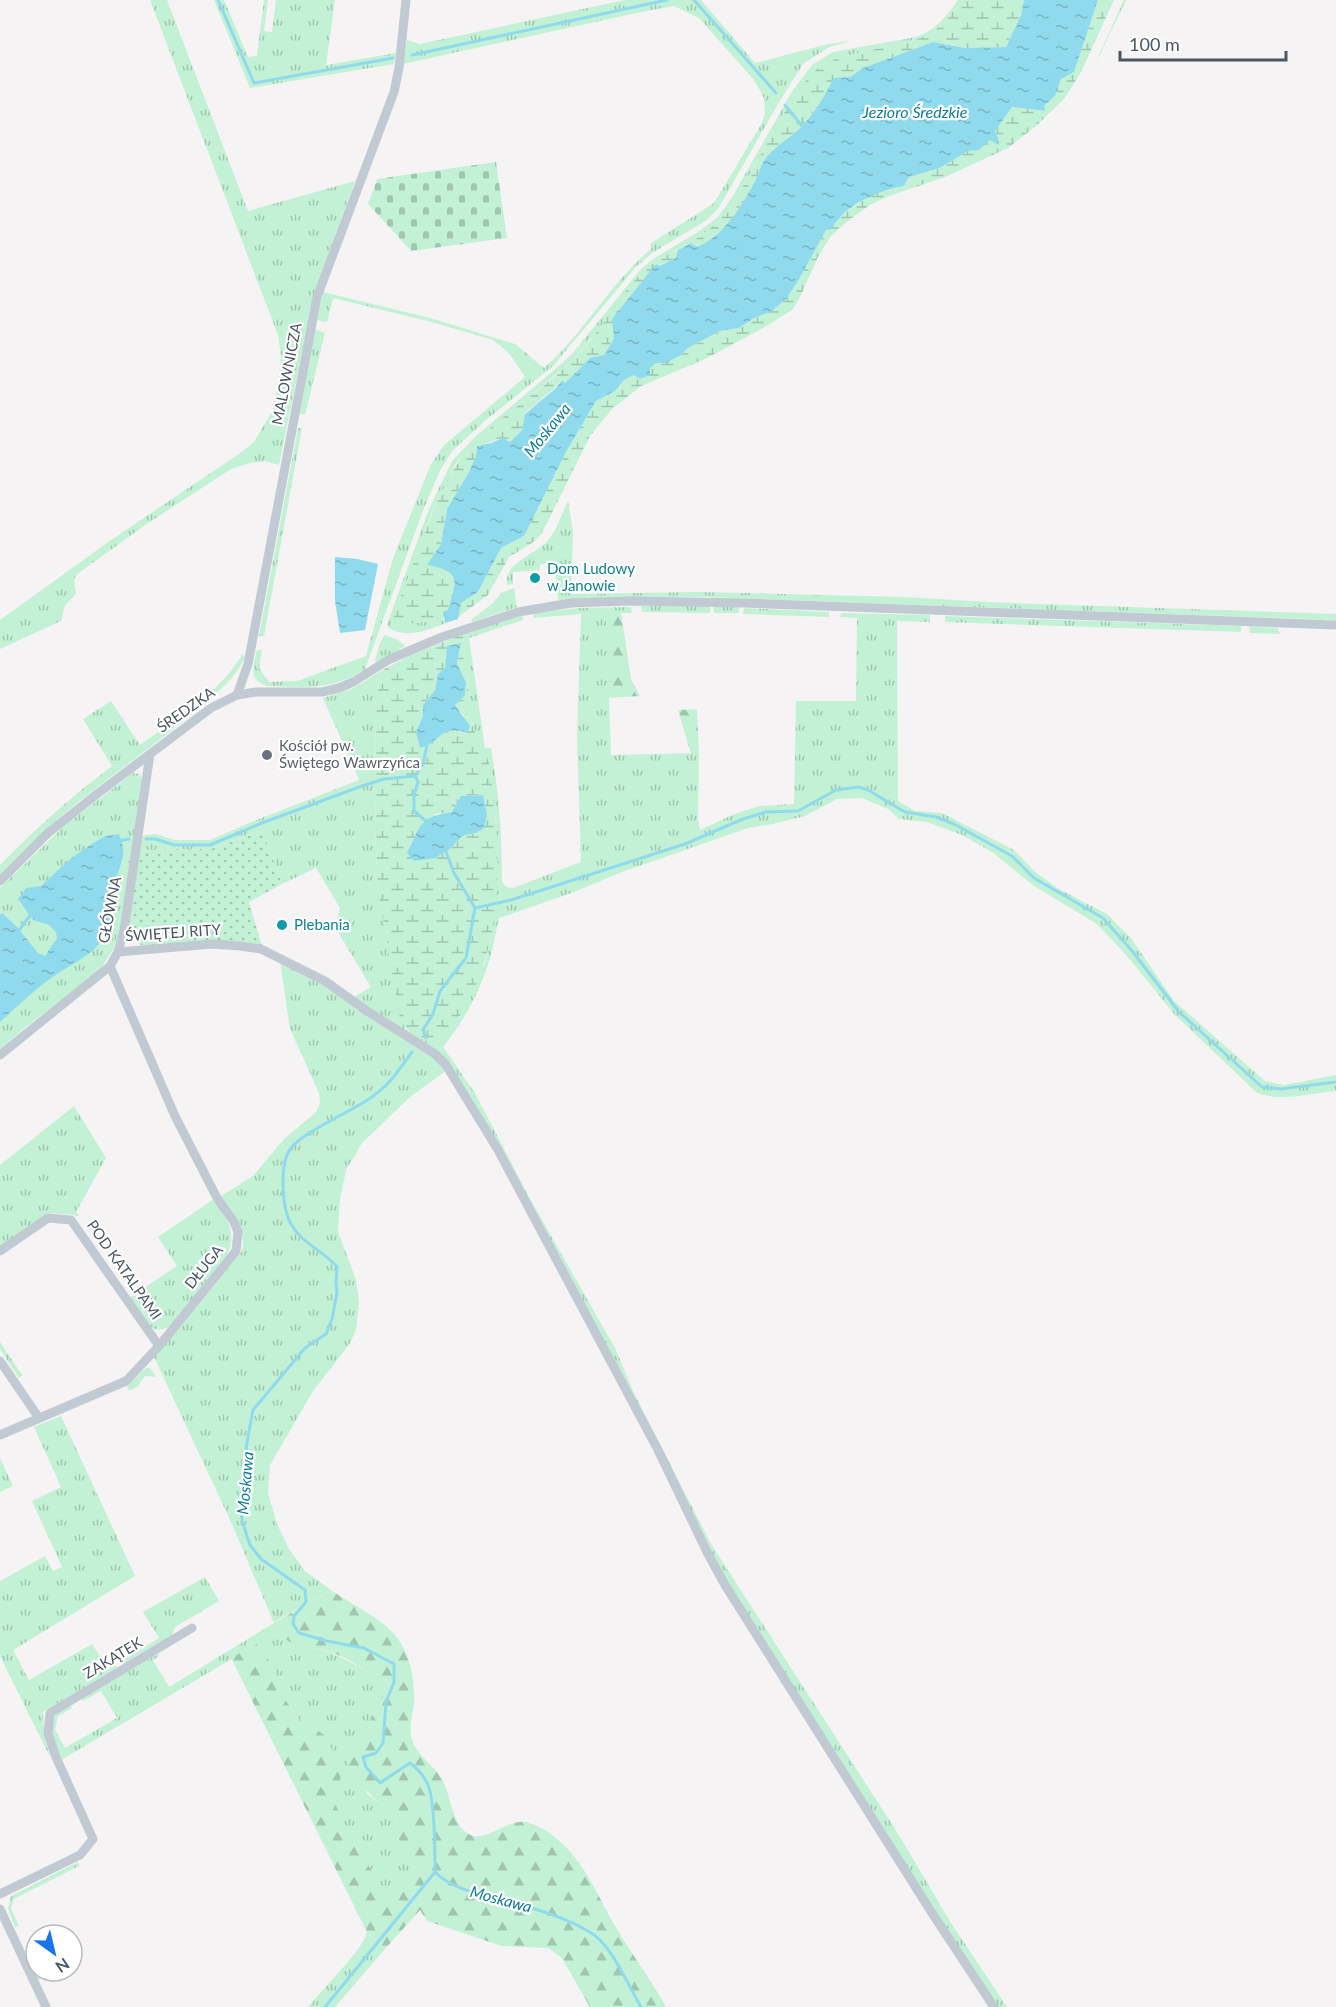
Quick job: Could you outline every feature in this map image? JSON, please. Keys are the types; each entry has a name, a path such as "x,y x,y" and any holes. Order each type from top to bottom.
{"street":[{"name":"MALOWNICZA","path":"237,695 248,664 317,297 386,116 399,68 406,0"},
{"name":"ŚREDZKA","path":"0,881 48,833 211,708 237,695 256,692 322,692 339,688 390,659 442,637 518,612 557,605 629,601 745,603 1336,625"},
{"name":"GŁÓWNA","path":"0,1055 110,966 118,952 124,930 150,754"},
{"name":"ŚWIĘTEJ RITY","path":"118,952 212,944 240,945 261,950 325,981 388,1025 435,1054 456,1078 498,1150 653,1440 725,1585 994,2007"},
{"name":"DŁUGA","path":"0,1436 126,1381 159,1346 236,1251 238,1232 234,1222 217,1198 175,1116 110,966"},
{"name":"POD KATALPAMI","path":"0,1251 48,1218 71,1220 159,1346"},
{"path":"0,1361 39,1418"},
{"name":"ZAKĄTEK","path":"0,1894 80,1856 93,1839 55,1755 48,1733 50,1713 192,1628"},
{"path":"0,1910 46,2007"}],"green space":[{"path":"150,0 167,0 248,211 355,181 313,298 279,465 265,461 231,469 148,523 76,575 74,581 76,594 65,605 61,621 0,649 0,620 111,540 239,454 254,442 273,410 281,356 278,335"},
{"path":"214,0 224,0 248,57 257,56 264,0 268,0 264,31 272,32 276,0 335,0 326,65 396,53 394,64 250,88"},
{"path":"625,0 701,0 755,63 828,44 852,41 829,47 803,64 718,209 707,220 652,253 636,267 553,366 486,420 452,451 440,471 424,508 365,669 341,681 318,686 267,686 261,683 253,672 257,650 262,650 259,668 269,682 297,681 366,656 393,558 431,464 444,445 525,377 509,353 493,340 428,321 333,298 327,322 317,320 323,292 430,318 515,344 544,368 572,339 623,276 652,248 650,244 714,203 762,123 765,113 764,98 754,80 699,18 674,6 403,64 407,40 420,44"},
{"path":"958,0 962,0 944,23 931,34 915,40 837,58 790,102 729,211 691,243 655,261 630,286 605,322 572,361 478,440 456,463 433,510 392,623 394,626 430,621 441,625 421,632 408,633 389,628 387,624 429,509 452,461 476,436 572,354 640,270 718,217 731,199 793,90 812,65 833,52 923,34 940,22"},
{"path":"962,0 1024,0 1021,15 1006,47 965,48 933,42 863,68 850,77 834,79 808,120 767,156 732,218 716,236 707,242 697,247 691,243 729,211 790,102 817,69 837,58 915,40 930,34 944,23"},
{"path":"1098,0 1114,0 1081,72 1064,99 1036,126 1008,148 945,177 870,205 831,236 792,310 705,359 641,386 612,409 590,436 542,533 535,541 509,557 488,595 458,617 461,603 478,592 501,548 524,536 566,452 596,401 615,391 624,380 656,363 666,363 720,331 739,328 754,318 772,311 786,299 826,230 836,219 870,195 904,186 909,177 940,168 968,151 979,149 990,140 998,138 994,131 1012,107 1044,111 1044,106 1055,96 1061,78 1074,72"},
{"path":"1124,0 1126,0 1089,77"},
{"path":"496,162 507,238 411,251 368,204 377,179"},
{"path":"678,250 676,258 658,266 656,264 604,355 590,358 565,383 561,380 525,413 522,430 510,442 503,438 477,446 476,456 469,472 447,509 441,544 428,565 437,566 449,572 455,584 453,598 443,618 445,623 441,625 430,621 394,626 392,623 398,604 431,517 450,475 467,450 570,362 591,339 624,293 643,272 657,260"},
{"path":"314,329 325,333 305,415 300,413"},
{"path":"298,428 302,428 264,636 259,636"},
{"path":"568,501 573,532 571,594 700,592 903,597 1009,603 1336,614 1336,620 700,597 558,600 555,561 540,565 540,570 513,572 513,584 507,585 510,570 552,535"},
{"path":"514,588 517,607 472,622 471,620 493,603 501,593"},
{"path":"641,606 710,606 710,613 642,612"},
{"path":"631,607 632,613 606,613 611,755 699,753 698,820 700,830 732,815 759,806 794,804 796,701 856,701 857,618 840,617 841,613 930,615 930,622 897,621 898,801 915,811 942,813 1014,850 1035,872 1059,889 1107,914 1131,938 1174,1001 1265,1081 1284,1085 1336,1075 1336,1091 1285,1097 1274,1097 1256,1092 1175,1015 1127,956 1097,924 1034,886 992,852 962,835 927,822 899,819 888,809 862,798 837,799 805,816 748,828 499,918 490,960 477,993 456,1030 443,1047 475,1093 528,1195 616,1350 634,1393 711,1544 897,1832 951,1923 1007,2007 996,2007 728,1583 457,1075 354,997 371,987 335,927 340,908 316,868 282,884 262,830 211,849 138,850 141,836 155,834 175,840 210,840 359,780 323,698 352,689 381,671 375,708 375,831 378,890 405,1029 421,1038 460,1018 485,962 492,932 497,867 496,822 488,760 476,738 473,724 461,708 469,695 463,634 522,615 523,620 469,638 485,748 491,748 496,782 501,831 502,882 506,887 513,888 581,862 577,736 581,614 533,618 534,613 579,608"},
{"path":"714,607 739,607 739,613 714,613"},
{"path":"744,608 829,612 829,617 743,614"},
{"path":"606,613 621,613 631,679 640,696 608,698"},
{"path":"945,616 1241,626 1241,632 945,622"},
{"path":"1249,626 1277,628 1280,634 1250,633"},
{"path":"463,634 469,695 461,708 473,725 477,740 489,763 498,860 497,896 492,932 470,999 449,1029 437,1037 423,1038 407,1029 400,1019 378,890 375,831 375,708 381,671 407,657","holes":["447,646 461,646 457,664 466,682 465,694 455,705 464,716 466,733 454,730 444,732 426,747 416,732 423,716 423,705 435,690 438,674 445,668","483,795 484,801 476,833 462,836 450,849 435,858 435,814 452,812 461,796"]},
{"path":"385,635 398,640 405,646 378,662 375,661"},
{"path":"242,655 245,657 241,665 217,692 167,734 67,811 0,875 0,865 68,801 112,766 83,719 111,701 140,745 209,694"},
{"path":"697,709 699,753 691,754 678,710"},
{"path":"133,773 139,774 142,779 121,924 113,950 103,965 88,979 0,1049 0,888 64,826"},
{"path":"262,830 282,884 249,902 262,946 147,947 135,940 130,932 129,916 138,850 211,849"},
{"path":"280,961 315,979 425,1051 447,1070 410,1097 362,1143 346,1170 340,1199 338,1232 356,1280 359,1303 356,1330 349,1345 313,1391 270,1465 268,1493 277,1524 289,1549 305,1571 331,1590 274,1622 303,1646 330,1652 358,1666 374,1678 379,1687 370,1727 352,1743 367,1794 396,1814 401,1848 413,1872 414,1880 391,1903 351,1837 333,1802 340,1783 285,1699 270,1662 257,1644 61,1760 51,1732 55,1715 70,1705 72,1708 58,1716 55,1730 65,1748 117,1718 101,1691 83,1701 82,1698 158,1653 159,1656 153,1660 169,1687 274,1623 231,1522 154,1357 242,1251 243,1237 240,1229 221,1196 253,1176 284,1139 316,1112 320,1103 319,1093 290,1029"},
{"path":"74,1106 106,1158 76,1212 79,1215 76,1217 75,1215 49,1213 0,1247 0,1165"},
{"path":"214,1199 231,1232 227,1255 171,1325 157,1330 146,1323 129,1298 177,1266 158,1237"},
{"path":"0,1342 22,1375 19,1378 0,1349"},
{"path":"146,1368 150,1368 156,1377 145,1376 137,1387 129,1391 127,1386"},
{"path":"61,1416 135,1576 13,1650 29,1680 92,1644 108,1669 115,1665 117,1668 43,1712 44,1735 50,1757 0,1656 0,1581 45,1556 53,1571 62,1567 32,1501 61,1487 34,1427"},
{"path":"0,1458 13,1486 0,1492"},
{"path":"205,1577 219,1601 175,1627 172,1635 125,1663 123,1660 159,1638 143,1612"},
{"path":"331,1590 381,1622 394,1634 404,1649 414,1685 412,1739 417,1750 442,1779 460,1826 467,1833 483,1836 517,1822 526,1822 547,1831 561,1842 589,1878 620,1934 666,2007 590,2007 562,1958 548,1948 502,1946 427,1921 420,1910 385,1949 367,1932 231,1658 257,1644 270,1662 285,1699 297,1718 323,1734 341,1769 340,1783 334,1802 351,1837 391,1903 414,1880 413,1872 404,1857 400,1843 396,1814 365,1789 353,1774 344,1755 352,1743 370,1727 379,1687 358,1665 330,1652 300,1646 289,1641 283,1637 274,1623"},
{"path":"78,1862 79,1866 14,1899 11,1908 19,1926 15,1927 8,1909 11,1896"},
{"path":"367,1932 385,1949 335,2007 309,2007 358,1949"}],"water":[{"name":"Jezioro Średzkie","path":"1024,0 1098,0 1074,72 1061,79 1055,96 1044,106 1045,111 1012,107 995,131 999,145 990,140 979,150 968,151 940,168 909,177 904,186 884,191 853,206 837,220 832,229 826,230 786,299 772,311 754,318 739,328 720,331 666,363 656,363 650,368 650,375 640,379 634,375 624,380 615,391 596,401 566,452 524,536 501,548 478,592 461,603 458,619 445,623 443,612 448,610 454,580 447,571 427,565 441,544 447,509 469,472 476,456 477,446 503,438 510,442 522,430 525,414 556,388 562,380 565,383 590,358 604,355 614,338 612,319 656,264 659,266 676,258 678,250 691,243 697,247 716,236 745,198 763,162 772,151 808,120 834,78 850,77 863,68 933,42 965,48 1006,47 1021,15"},
{"path":"335,557 378,564 365,630 340,633 335,601"},
{"path":"461,643 457,664 466,682 465,695 455,705 470,726 467,733 445,732 427,746 420,748 416,732 423,716 423,705 435,690 438,674 445,668 447,646"},
{"path":"483,795 487,815 484,828 476,833 462,836 450,849 435,858 414,861 407,853 422,824 427,820 452,812 461,796"},
{"path":"119,834 123,848 122,858 109,923 102,940 85,956 42,985 0,1022 0,915 2,913 38,953 45,956 57,938 56,932 49,925 33,920 18,899 26,888 41,886 84,849 105,836"}],"waterway":[{"path":"218,0 254,83 393,58"},
{"path":"412,55 667,0"},
{"path":"694,0 776,93"},
{"path":"785,105 802,126"},
{"name":"Moskawa","path":"426,821 414,811 414,795 418,782 415,776 423,764 427,745"},
{"path":"146,839 155,839 174,845 210,845 362,786 384,779 415,776"},
{"path":"475,908 511,900 685,844 743,819 766,812 798,811 836,790 858,787 868,790 905,812 936,817 954,824 1012,856 1034,878 1103,918 1133,952 1179,1012 1262,1087 1281,1089 1336,1082"},
{"path":"119,841 129,839"},
{"name":"Moskawa","path":"426,1038 423,1030 433,1014 440,991 466,958 475,908 454,873 445,849"},
{"path":"17,933 31,914"},
{"name":"Moskawa","path":"412,1052 393,1078 376,1094 305,1136 291,1148 287,1155 283,1186 288,1217 301,1237 337,1267 337,1293 332,1319 326,1334 305,1348 253,1410 241,1495 242,1521 250,1545 261,1559 305,1590 306,1602 294,1616 293,1624 299,1633 364,1648 394,1664 394,1682 386,1702 383,1743 376,1753 363,1757 366,1767 380,1783 410,1763 425,1779 432,1802 435,1872 462,1889 564,1919 590,1932 612,1955 641,2007"},
{"path":"325,2007 435,1872"}],"place":[{"name":"Dom Ludowy w Janowie","path":"535,578"},
{"name":"Kościół pw. Świętego Wawrzyńca","path":"267,755"},
{"name":"Plebania","path":"282,925"}]}
